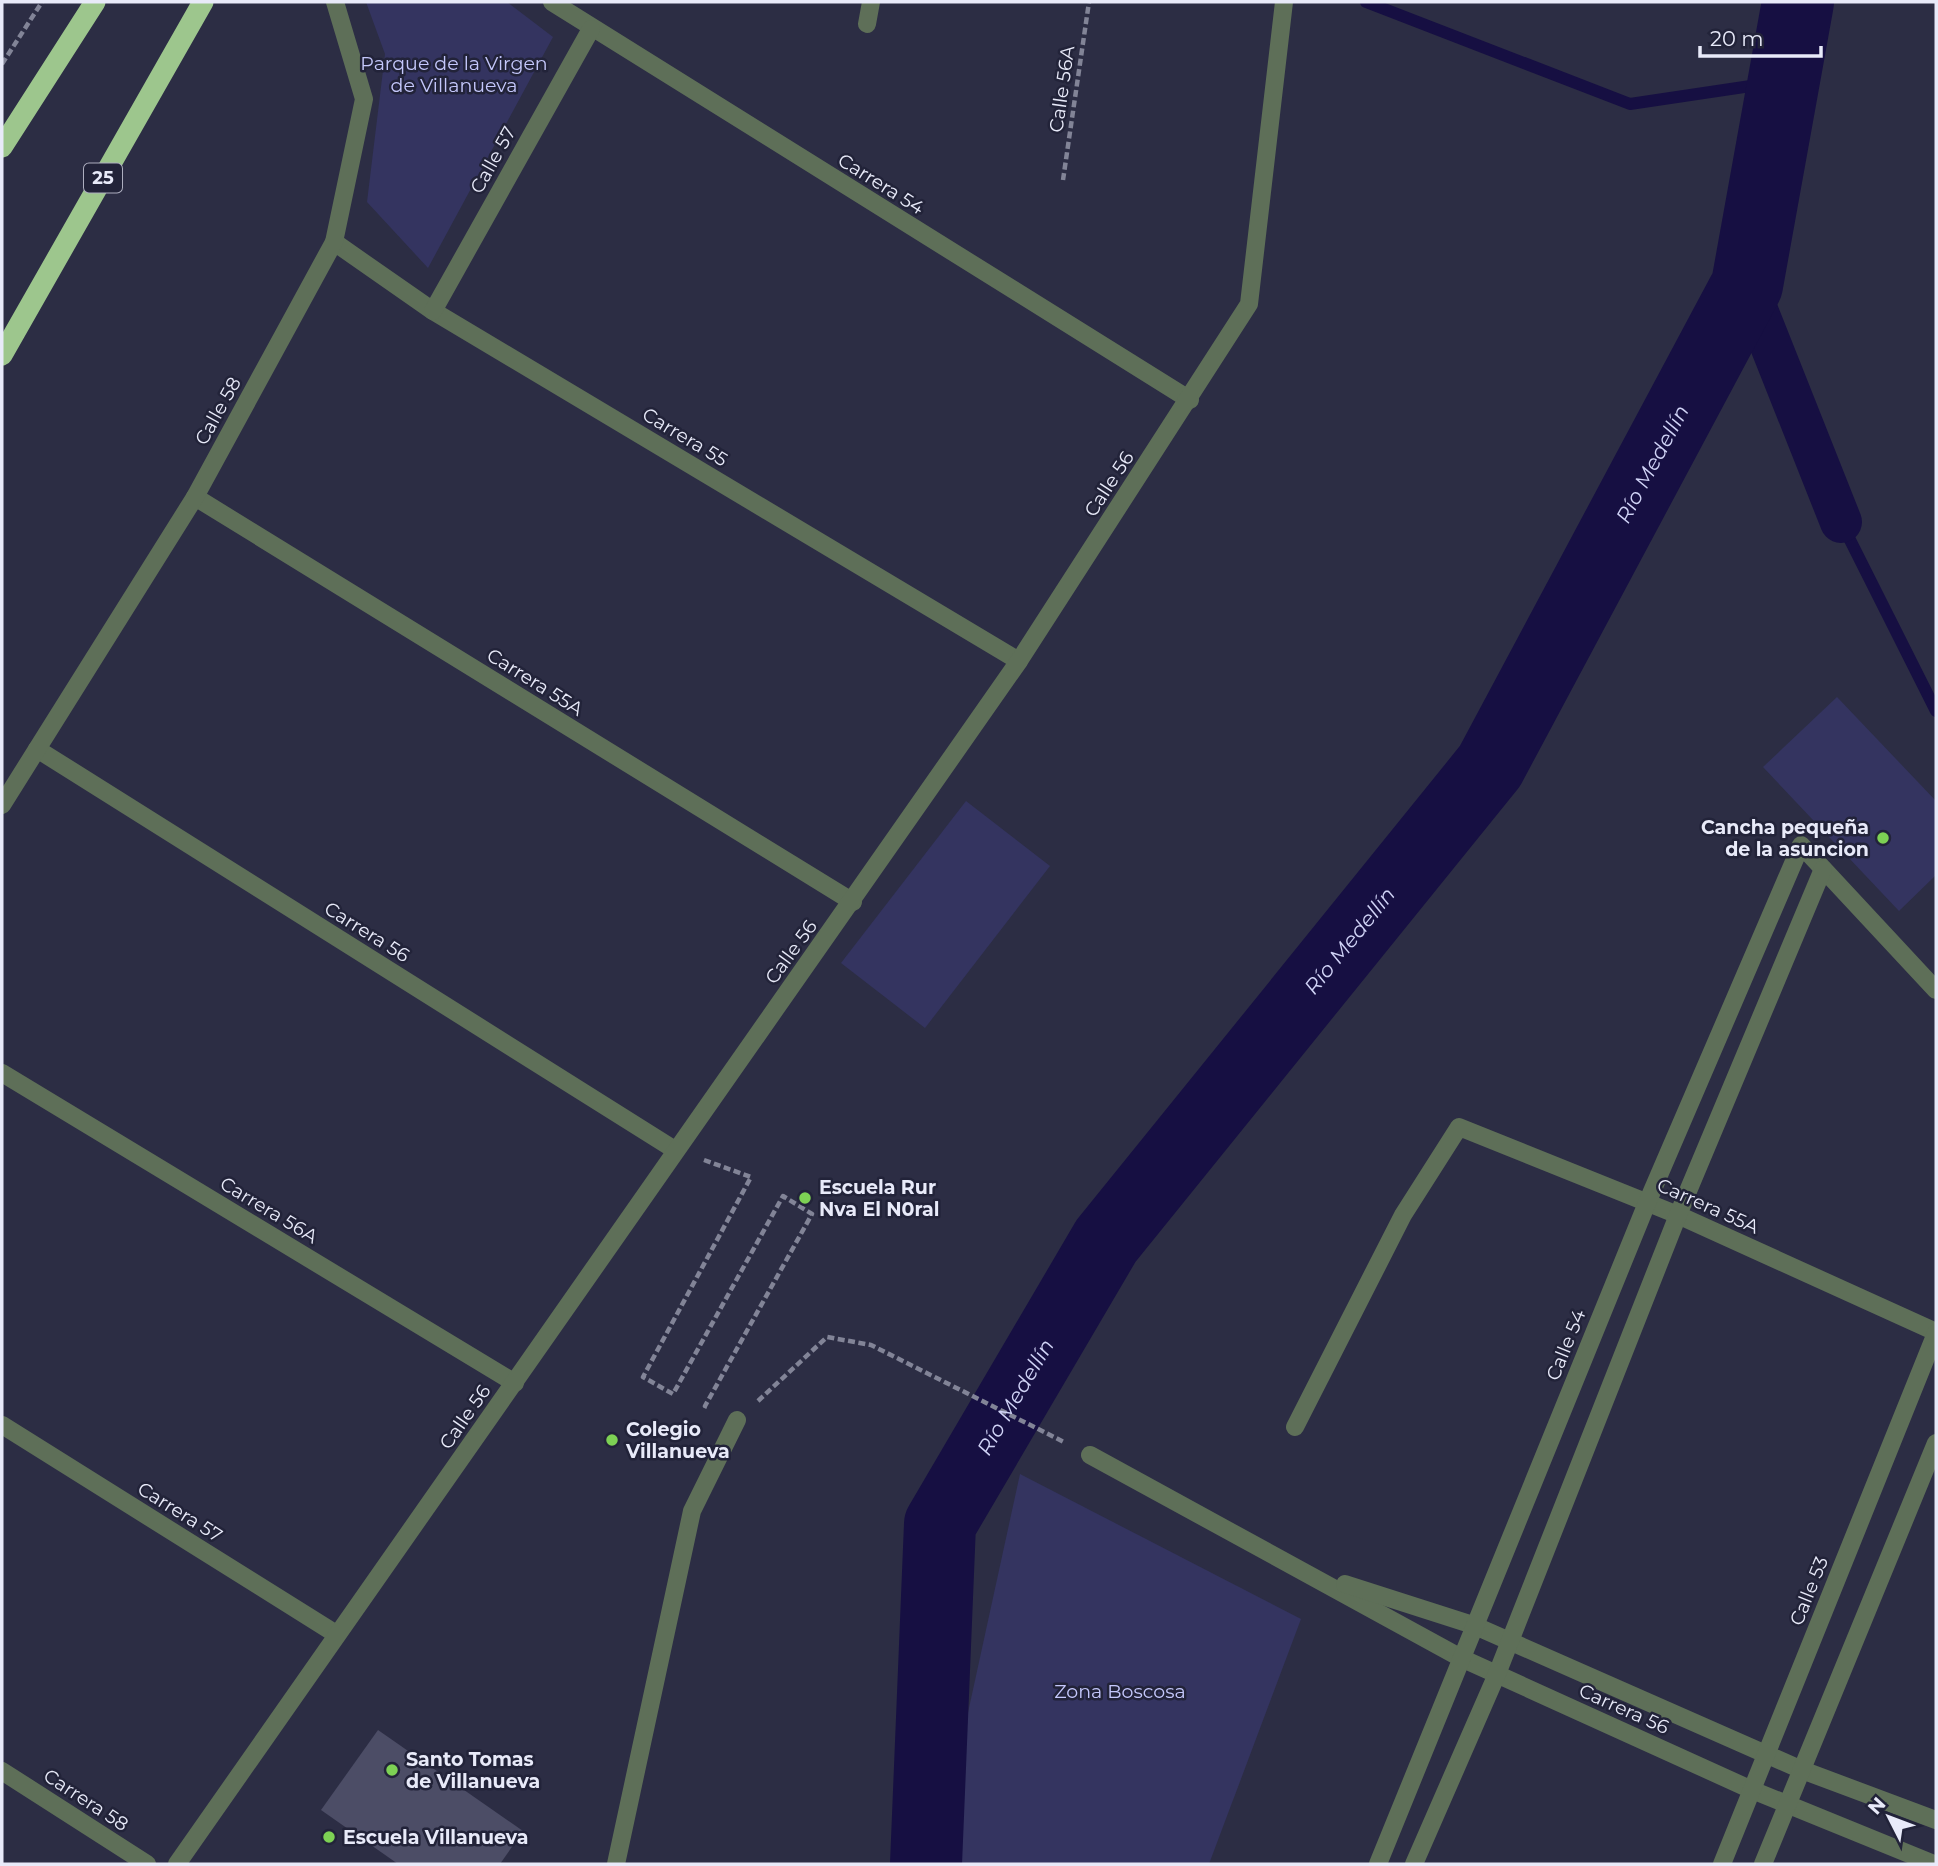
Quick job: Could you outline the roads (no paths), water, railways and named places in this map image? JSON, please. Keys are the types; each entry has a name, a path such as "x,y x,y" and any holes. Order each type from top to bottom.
{"highway":[{"path":"2,147 95,2"},
{"name":"25","path":"2,355 203,2"}],"street":[{"name":"Calle 58","path":"2,805 195,497 334,242 364,99 335,2"},
{"name":"Carrera 54","path":"552,2 591,29 1190,400"},
{"path":"867,24 871,2"},
{"name":"Calle 56","path":"177,1864 675,1150 853,902 1019,661 1250,304 1283,2"},
{"name":"Calle 57","path":"433,311 591,29"},
{"name":"Carrera 55","path":"334,242 433,311 1019,661"},
{"name":"Carrera 55A","path":"195,497 853,902"},
{"name":"Carrera 56","path":"37,748 675,1150"},
{"name":"Calle 54","path":"1378,1864 1647,1203 1801,845 1824,869"},
{"path":"1414,1864 1497,1674 1678,1215 1824,869 1936,990"},
{"name":"Carrera 56A","path":"2,1073 515,1383"},
{"name":"Carrera 55A","path":"1295,1427 1403,1216 1459,1127 1678,1215 1936,1332"},
{"name":"Calle 53","path":"1722,1864 1936,1332"},
{"path":"616,1864 692,1511 737,1420"},
{"name":"Carrera 57","path":"2,1425 336,1634"},
{"path":"1763,1864 1936,1443"},
{"name":"Carrera 56","path":"1090,1455 1461,1658 1752,1790 1934,1864"},
{"name":"Carrera 56","path":"1307,1572 1473,1625 1802,1770 1936,1820"},
{"name":"Carrera 58","path":"2,1771 147,1864"}],"waterway":[{"path":"1366,2 1630,104 1784,81"},
{"name":"Río Medellín","path":"926,1864 940,1524 1106,1241 1490,766 1747,285 1798,2"},
{"path":"1747,285 1841,522"},
{"path":"1841,522 1936,711"}],"place":[{"name":"Cancha pequeña de la asuncion","path":"1883,838"},
{"name":"Escuela Rur Nva El N0ral","path":"805,1198"},
{"name":"Colegio Villanueva","path":"612,1440"},
{"name":"Santo Tomas de Villanueva","path":"392,1770"},
{"name":"Escuela Villanueva","path":"329,1837"}],"park label":[{"name":"Parque de la Virgen de Villanueva","path":"454,74"},
{"name":"Zona Boscosa","path":"1120,1691"}]}
